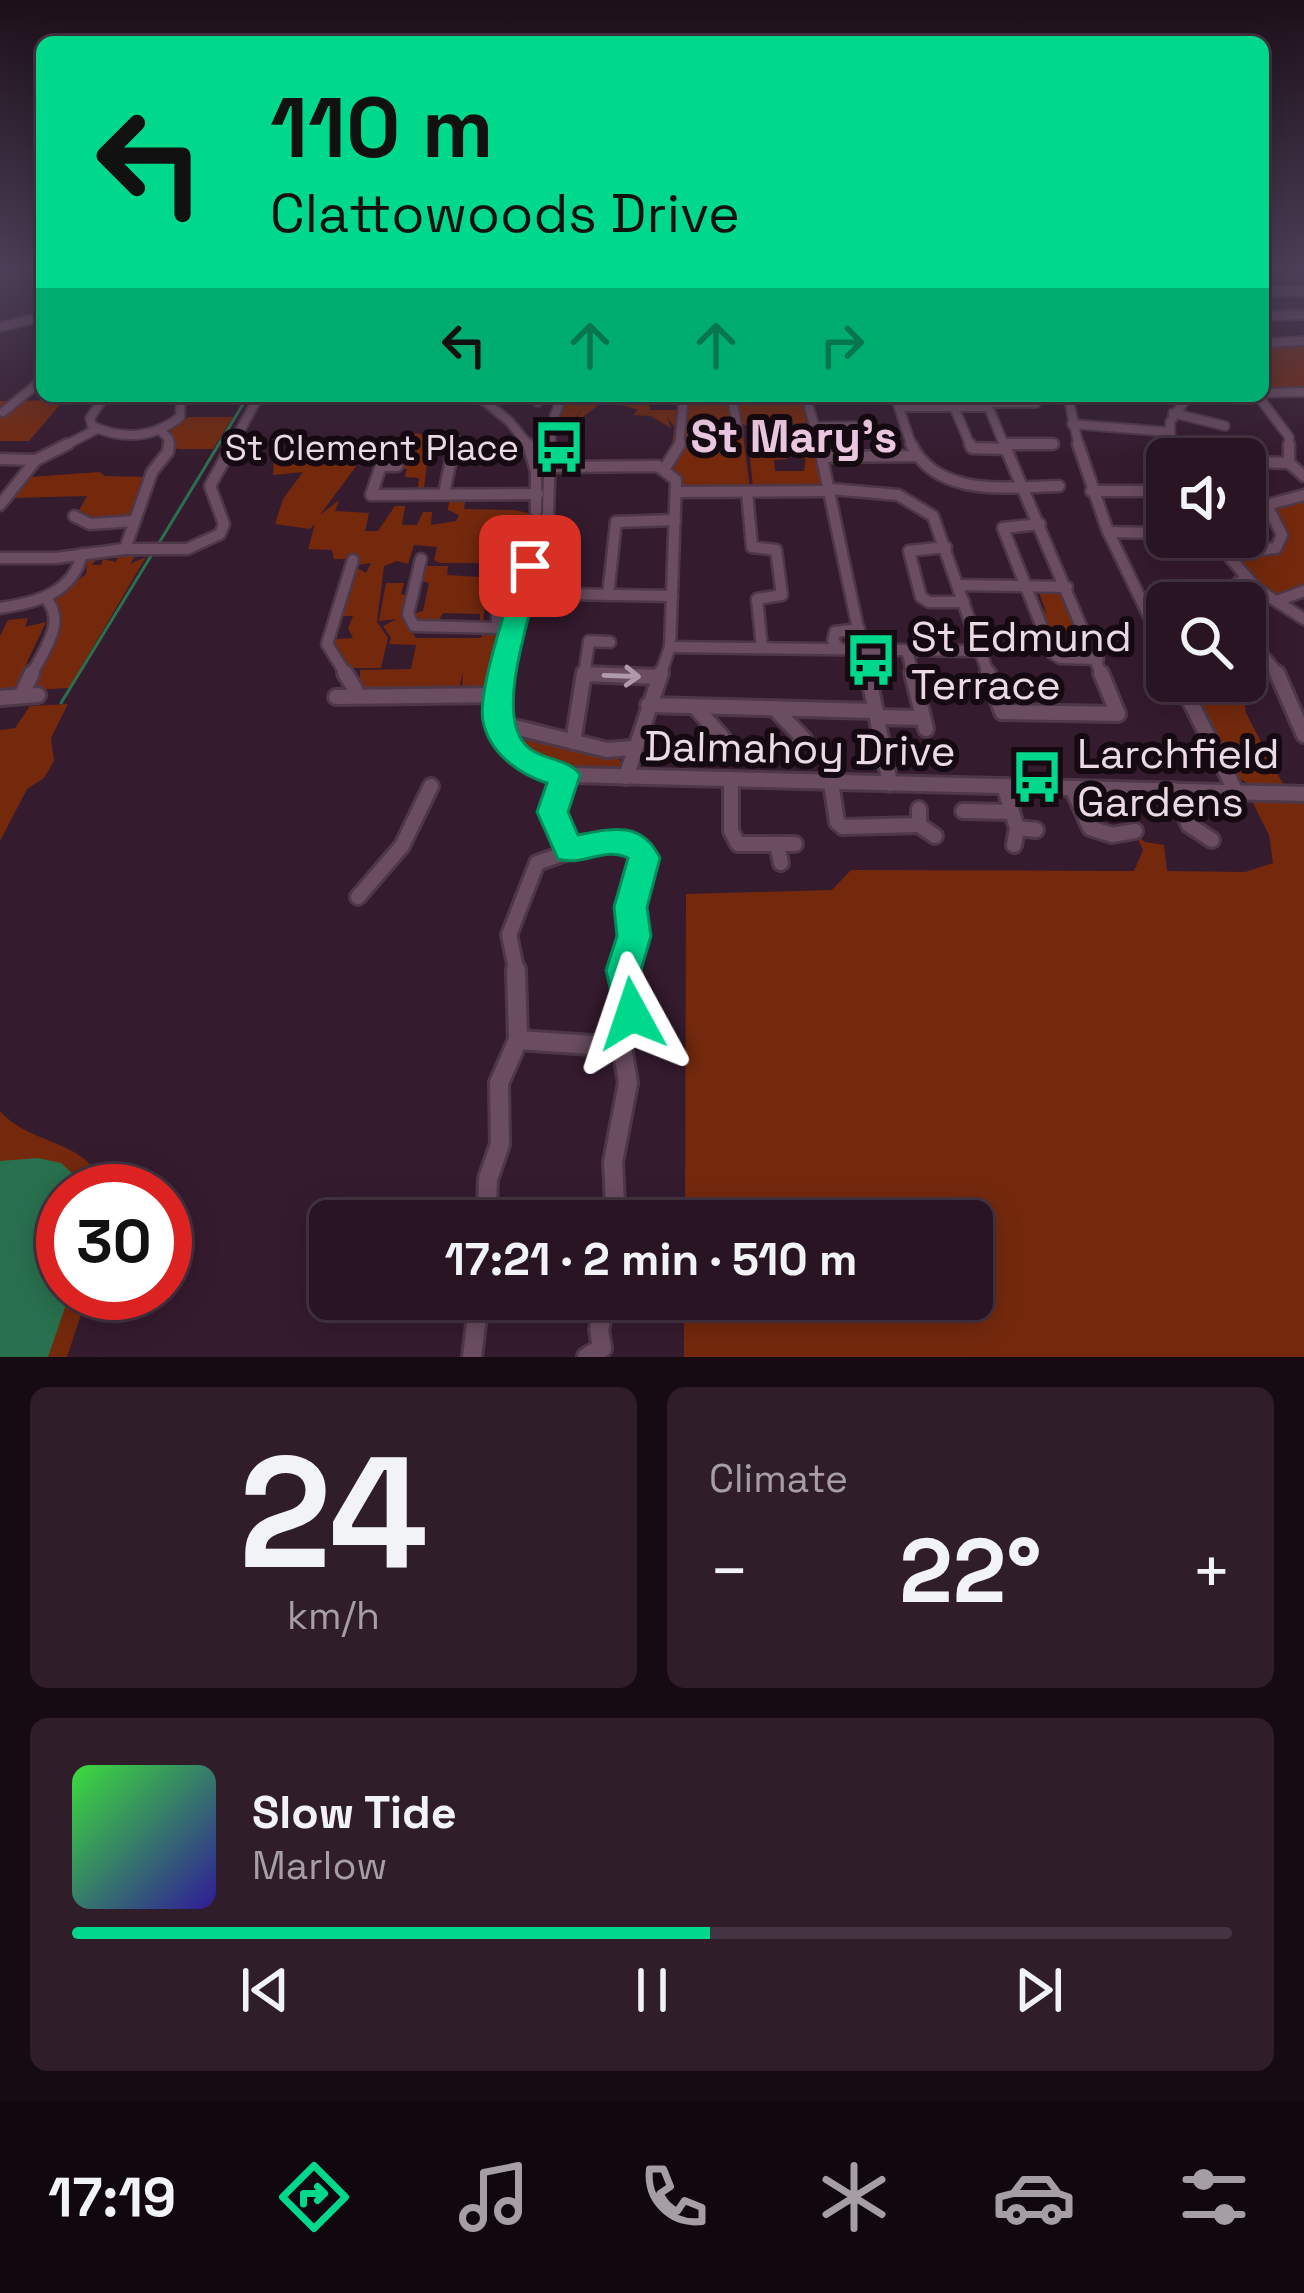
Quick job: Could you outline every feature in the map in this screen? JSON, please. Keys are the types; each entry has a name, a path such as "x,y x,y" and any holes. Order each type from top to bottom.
{"street":[{"path":"1269,343 1304,341"},
{"path":"3,412 36,384"},
{"path":"1269,394 1304,392"},
{"path":"97,429 90,418 101,402"},
{"path":"0,505 36,460 97,429 132,436 160,430 180,417 181,402"},
{"path":"0,557 204,545 224,529 210,486 257,402"},
{"path":"486,402 525,433 539,470 536,511"},
{"path":"519,738 497,723 499,694 549,511 551,420 559,402"},
{"path":"552,467 664,468 676,459 684,402"},
{"path":"734,402 738,433"},
{"path":"808,402 831,490 890,784"},
{"path":"896,402 917,456 932,469 966,483 1059,486"},
{"path":"906,402 954,407 1036,403"},
{"path":"676,492 869,489 914,501 933,516 1001,712 1118,714 987,402"},
{"path":"1069,402 1091,491 1146,612"},
{"path":"1169,438 1173,412 1182,402"},
{"path":"1265,402 1291,442 1289,463"},
{"path":"954,407 972,448 1053,444"},
{"path":"1173,412 1210,422"},
{"path":"1072,424 1168,432"},
{"path":"814,427 855,426"},
{"path":"125,548 152,472 169,448 169,439 160,430"},
{"path":"444,494 455,439"},
{"path":"531,448 551,447"},
{"path":"822,457 917,456"},
{"path":"0,459 36,460"},
{"path":"1266,462 1289,463 1304,476"},
{"path":"398,466 381,466 371,495 538,494"},
{"path":"626,777 632,748 670,647 676,492 674,476 664,468"},
{"path":"135,473 152,472"},
{"path":"1091,491 1146,491"},
{"path":"747,492 752,547 776,550 782,595 757,599 762,648"},
{"path":"1266,549 1276,548 1282,535 1267,506 1304,495"},
{"path":"608,595 616,522 675,520"},
{"path":"75,523 135,521"},
{"path":"1040,524 1003,528 1055,656 1098,659"},
{"path":"1108,532 1146,532"},
{"path":"1136,533 1144,547"},
{"path":"946,548 909,551 922,597 964,602"},
{"path":"0,608 45,598 76,575 82,554"},
{"path":"421,559 408,614 413,626 515,627"},
{"path":"353,560 328,644 355,689 353,696"},
{"path":"497,581 512,581 523,593 672,596"},
{"path":"497,628 497,604 512,581"},
{"path":"958,585 1067,587"},
{"path":"1276,601 1304,591"},
{"path":"1266,595 1304,619"},
{"path":"21,696 57,621 55,608 45,598"},
{"path":"840,649 833,641 835,632 859,629"},
{"path":"573,742 589,641 610,642"},
{"path":"670,647 980,651"},
{"path":"648,705 876,714 925,723 907,650"},
{"path":"1266,656 1288,692 1304,735"},
{"path":"585,674 659,677"},
{"path":"1288,692 1304,694"},
{"path":"336,697 499,694"},
{"path":"2,698 38,695"},
{"path":"1190,702 1235,792"},
{"path":"695,707 723,737 713,745"},
{"path":"774,708 804,739 794,748"},
{"name":"Dalmahoy Drive","path":"519,738 607,750 632,748"},
{"name":"Dalmahoy Drive","path":"519,738 545,771 565,775 1304,794"},
{"path":"565,775 552,812 569,850"},
{"path":"731,779 733,849 795,844"},
{"path":"831,782 837,822 843,827 919,817 935,836"},
{"path":"358,897 402,846 431,786"},
{"path":"1004,786 1014,820 1014,845"},
{"path":"1072,788 1083,831 1130,833 1137,848"},
{"path":"1173,790 1190,835 1212,840"},
{"path":"964,811 1014,820 1036,830"},
{"path":"488,1200 500,1144 499,1083 518,1040 515,1006 520,990 509,935 537,862 620,839 640,849 644,858 630,907 634,936 623,970 632,1023 622,1047 628,1083 613,1162 615,1200"},
{"path":"777,845 781,863"},
{"path":"518,1040 622,1047"},
{"path":"472,1357 476,1320"},
{"path":"601,1354 603,1320"}],"shaded area":[{"path":"1304,342 1304,391 1269,392 1269,344"},
{"path":"0,401 62,402 29,441 0,441"},
{"path":"566,402 602,402 574,424 581,410 572,423 560,424"},
{"path":"612,402 649,402 650,410 678,410 676,440 672,441 675,427 667,417 671,428 651,416 633,415 638,410"},
{"path":"686,402 729,402 734,434 743,435 750,488 681,487 673,466 685,444"},
{"path":"737,402 802,402 807,423 773,425 774,433 800,433 799,425 807,425 814,448 782,449 788,459 774,460 775,471 804,471 806,459 793,458 815,451 823,484 753,488 747,425 741,424"},
{"path":"188,417 233,417 213,449 177,449 170,431"},
{"path":"405,431 445,439 441,455 428,456 424,488 418,487 419,478 405,477 407,469 397,469 409,450 381,451"},
{"path":"325,446 365,454 320,515 339,500 335,511 369,513 365,531 378,531 395,506 405,506 402,525 417,525 423,512 432,512 431,525 456,521 459,515 448,510 449,502 465,502 464,509 515,510 540,516 534,533 492,530 480,558 523,563 522,567 440,563 434,560 437,547 414,545 408,564 397,561 384,566 377,622 388,638 381,668 350,668 335,643 353,638 348,628 353,616 342,616 356,567 366,573 371,563 357,565 358,559 334,559 332,550 308,549 315,524 310,529 275,524 283,499 303,472 273,475 274,457"},
{"path":"100,472 144,477 129,518 91,523 78,512 87,496 13,498 29,477"},
{"path":"1304,498 1304,588 1274,597 1266,582 1258,582 1232,558 1266,558 1287,544 1271,506"},
{"path":"125,552 123,558 128,552 138,552 130,564 146,557 69,688 31,690 62,624 55,597 86,574 87,559 100,554 92,565 101,565 103,559 116,562 118,556 114,556"},
{"path":"425,566 448,566 447,575 496,578 496,584 508,585 485,606 483,623 480,614 443,613 437,623 420,626 412,614 423,611 429,583 422,581"},
{"path":"386,583 404,583 401,594 407,596 401,617 416,638 481,638 483,632 505,635 500,640 493,685 462,688 463,671 459,688 360,687 360,670 411,669 416,645 389,644 391,638 383,626 397,619 379,621"},
{"path":"1038,590 1061,592 1090,656 1064,656 1053,629 1045,628 1038,612 1043,608 1047,615"},
{"path":"28,618 25,627 46,622 13,692 0,694 0,636 8,620"},
{"path":"1198,702 1245,702 1284,786 1252,786 1234,775"},
{"path":"68,704 51,738 54,761 44,778 27,789 0,841 0,730 15,728 30,706"},
{"path":"508,724 517,739 618,756 622,765 613,771 550,765 524,751"},
{"path":"1251,799 1304,800 1304,1357 684,1357 684,1320 993,1320 993,1200 685,1200 686,894 832,890 851,870 1134,871 1143,850 1136,835 1164,845 1167,871 1245,872 1273,863 1269,835"},
{"path":"0,1111 13,1123 89,1164 36,1164 36,1320 79,1320 67,1357 0,1357"},
{"path":"38,1158 62,1164 36,1164 36,1320 61,1320 48,1357 0,1357 0,1161"}],"waterway":[{"path":"159,543 244,402"},
{"path":"61,703 154,551"}],"place":[{"name":"St Clement Place","path":"559,447"},
{"name":"St Edmund Terrace","path":"871,660"},
{"name":"Larchfield Gardens","path":"1037,777"}],"district":[{"name":"St Mary's","path":"794,436"}],"route":[{"path":"530,566 499,694 497,723 515,754 545,771 565,775 552,812 569,850 610,839 640,849 644,869 630,907 634,936 623,970 632,1014"}]}
